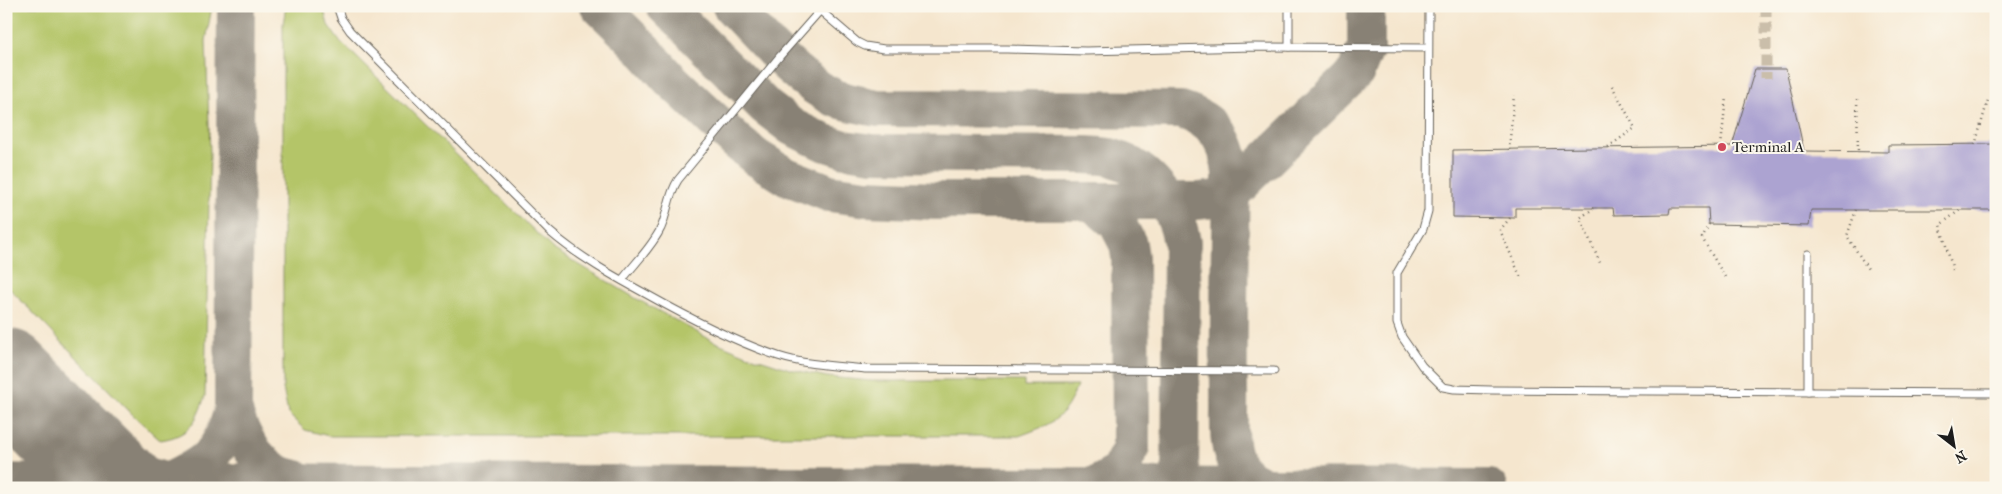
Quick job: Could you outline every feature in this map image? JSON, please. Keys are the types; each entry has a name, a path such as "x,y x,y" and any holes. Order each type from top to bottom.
{"lane":[{"path":"337,6 341,18 350,31 549,231 569,248 688,317 734,339 779,356 824,365 865,369 1274,371"},
{"path":"1289,47 1290,6"},
{"path":"1429,6 1428,210 1424,229 1397,273 1397,323 1402,337 1422,366 1443,387 1491,390 1996,393"},
{"path":"622,280 657,236 666,217 673,188 678,180 820,8 857,42 865,46 884,49 1086,51 1289,47 1428,48"},
{"path":"1808,254 1808,392"}],"path":[{"path":"1608,147 1635,128 1611,84"},
{"path":"1509,150 1514,95"},
{"path":"1722,146 1726,97"},
{"path":"1857,99 1858,152"},
{"path":"1975,145 1988,100"},
{"path":"1594,208 1580,218 1601,265"},
{"path":"1856,210 1847,236 1868,269"},
{"path":"1954,270 1940,225 1960,210"},
{"path":"1510,218 1500,230 1521,278"},
{"path":"1709,224 1702,238 1725,276"}],"green space":[{"path":"6,6 212,6 206,41 210,152 205,396 195,420 185,431 178,435 160,440 133,415 6,285"},
{"path":"286,6 323,6 328,25 338,39 553,249 713,341 747,355 790,369 827,377 872,381 1024,381 1024,386 1077,386 1072,397 1062,414 1056,419 1019,436 329,436 305,430 288,414 283,388 283,24"}],"building":[{"name":"Terminal A","path":"1755,69 1786,69 1804,151 1888,152 1888,145 1996,144 1996,210 1811,210 1809,226 1709,224 1708,208 1670,208 1669,214 1614,215 1613,208 1515,208 1515,218 1453,217 1453,150 1732,146"}],"taxiway":[{"path":"41,411 89,448 138,473 167,482 203,462 218,446 223,436 233,409 236,6"},
{"path":"599,6 642,48 671,80 737,142 757,158 786,176 829,193 867,198 936,201 1085,201 1099,208 1117,223 1128,244 1130,257 1131,448 1118,473 1095,486"},
{"path":"665,6 766,107 792,127 823,142 845,149 872,153 1103,156 1126,163 1149,179 1167,202 1179,228 1182,242 1180,488"},
{"path":"731,6 793,69 821,90 835,98 850,103 877,108 1181,110 1202,119 1211,126 1223,141 1231,173 1230,443 1234,459 1243,473 1252,480 1268,487"},
{"path":"1085,201 1198,201 1215,199 1231,194 1356,72 1366,47 1366,6"},
{"path":"233,409 249,446 262,461 278,473 301,481"},
{"path":"6,482 114,485 167,482 1489,488"}],"runway":[{"path":"6,376 118,488"}],"tunnel":[{"path":"1766,6 1766,78"}],"place":[{"name":"Terminal A","path":"1722,147"}]}
